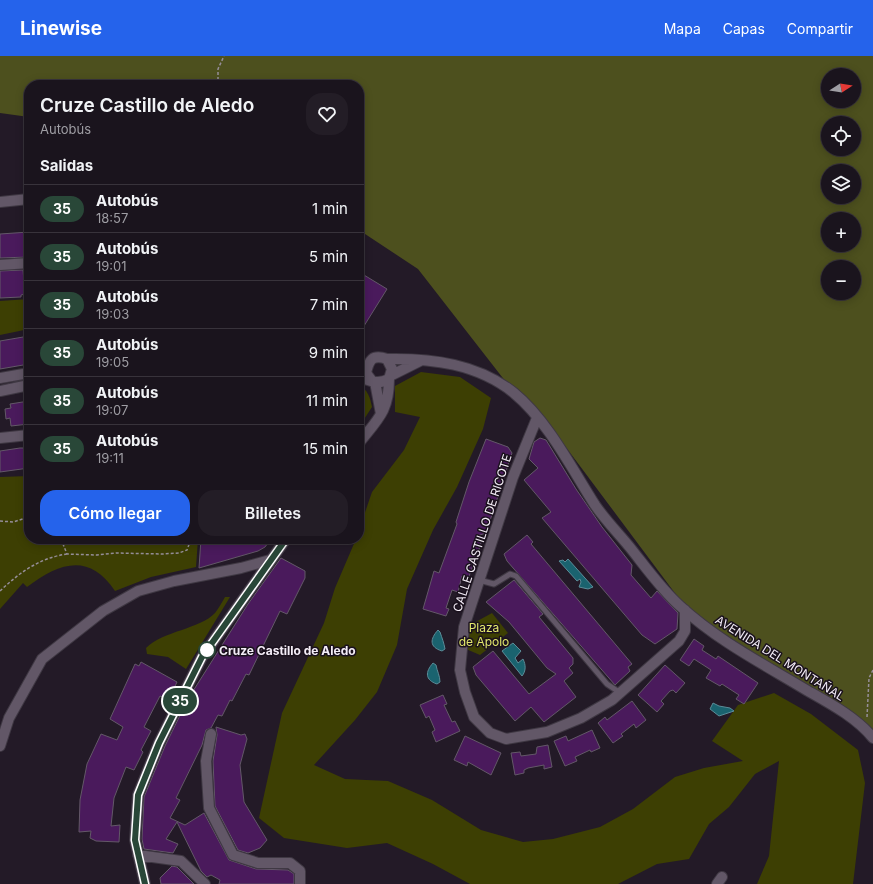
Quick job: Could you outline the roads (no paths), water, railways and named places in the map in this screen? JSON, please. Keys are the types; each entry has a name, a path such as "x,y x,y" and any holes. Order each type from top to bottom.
{"street":[{"path":"0,202 24,200"},
{"path":"0,266 24,264"},
{"path":"364,437 381,416 388,399 392,369 387,359 380,357 373,358 364,365 366,373 373,382 381,416"},
{"name":"AVENIDA DEL MONTAÑAL","path":"387,359 424,360 460,366 493,380 515,394 537,418 558,445 597,507 653,576 685,610 721,639 820,698 864,727 873,738"},
{"path":"364,379 382,383 390,377 424,360"},
{"path":"0,378 24,374"},
{"path":"0,391 24,386"},
{"name":"CALLE CASTILLO DE RICOTE","path":"537,418 513,477 464,627 460,670 465,692 474,716 490,733 506,739 547,732 581,718 612,700 619,692 679,641 685,631 685,610"},
{"path":"0,438 24,436"},
{"path":"145,884 135,840 138,795 159,743 202,657 282,544"},
{"path":"0,746 9,718 42,659 103,611 138,591 174,580 242,568 270,560"},
{"path":"211,734 206,761 209,808 234,855 258,863 290,864 300,871 300,884"},
{"path":"138,855 181,861 205,884"}],"lane":[{"path":"479,579 494,584 510,574 516,576 607,684 619,692"}],"water":[{"path":"568,559 593,587 588,589 579,587 581,582 580,579 577,581 559,561 563,560 565,562"},
{"path":"438,630 445,647 442,651 435,647 432,642 433,637"},
{"path":"513,643 521,651 515,658 518,663 523,659 525,663 525,670 522,676 502,651"},
{"path":"433,663 436,665 440,678 440,682 437,684 428,678 429,670"},
{"path":"713,703 730,708 734,711 719,716 710,709"}],"place":[{"name":"Cruze Castillo de Aledo","path":"207,650"}],"park label":[{"name":"Plaza de Apolo","path":"484,634"}]}
